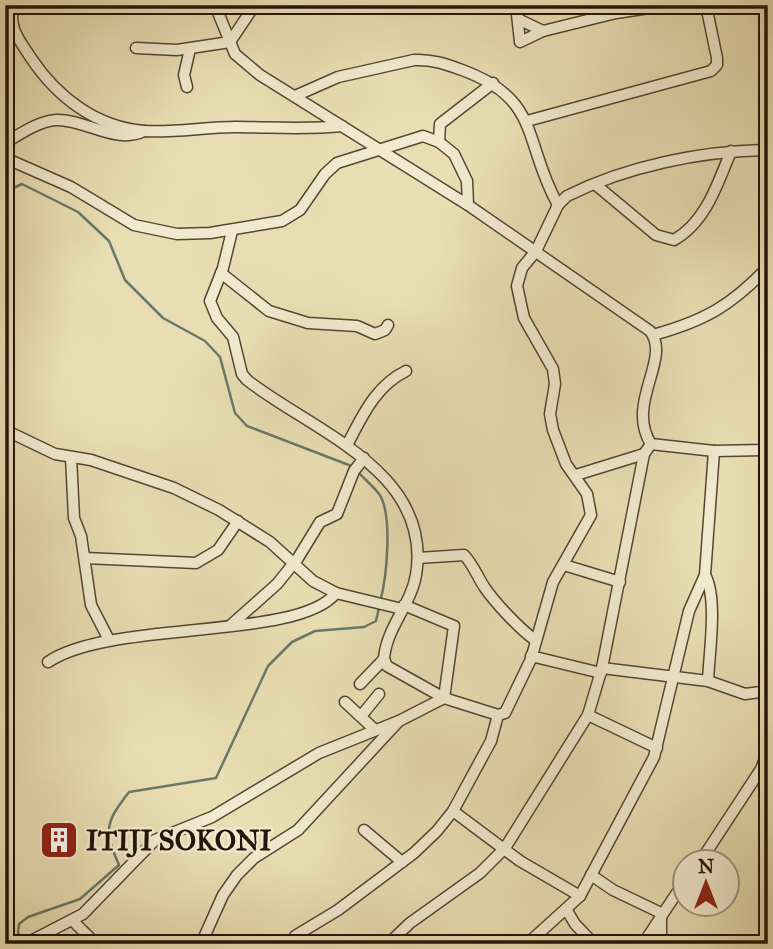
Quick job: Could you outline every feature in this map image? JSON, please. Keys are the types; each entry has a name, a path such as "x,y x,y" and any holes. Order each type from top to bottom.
{"street":[{"path":"14,5 11,18 14,31 52,86 84,111 111,123 144,131"},
{"path":"215,5 230,42 244,63 468,205 653,335 656,355 641,414 651,444"},
{"path":"136,48 190,49 230,42 254,5"},
{"path":"516,5 520,42 543,31 585,22 615,9 669,5"},
{"path":"585,22 604,5"},
{"path":"527,121 711,71 718,58 706,5"},
{"path":"518,19 543,31"},
{"path":"187,87 184,75 190,49"},
{"path":"295,96 338,77 390,64 426,59 493,83 509,97 527,121 538,165 558,205"},
{"path":"439,142 440,124 493,83"},
{"path":"5,143 52,120 67,121 127,136 144,131 210,127 298,130 342,126"},
{"path":"5,158 71,187 134,225 177,234 232,231 291,216 311,198 325,174 337,163 423,136 439,142 459,162 467,181 468,205"},
{"path":"232,231 210,302 217,318 233,338 242,373 247,380 347,445 359,464 398,495 412,527 418,558 411,593 385,648 384,659 387,666 444,698 498,715 505,713 531,656 553,582 591,515 587,494 566,464 550,420 555,384 553,369 524,318 518,298 518,275 536,251 558,205 568,196 665,163 731,151 768,150"},
{"path":"596,185 656,235 674,240 685,233 707,205 731,151"},
{"path":"653,335 682,328 716,313 752,285 768,267"},
{"path":"221,273 264,308 277,314 308,323 358,326 375,334 384,331 388,325"},
{"path":"347,445 370,402 394,377 406,371"},
{"path":"5,430 55,454 91,460 157,481 238,521 270,542 292,565 336,593 403,607 454,626 444,698"},
{"path":"651,444 714,451 768,450"},
{"path":"388,944 410,923 480,873 505,848 588,715 601,670 620,582 644,454 651,444"},
{"path":"527,944 579,896 657,748 689,611 705,575 714,451"},
{"path":"576,475 644,454"},
{"path":"71,457 74,518 85,558 91,605 108,640"},
{"path":"231,624 264,596 292,565 320,522 337,514 359,464"},
{"path":"85,558 196,563 218,550 238,521"},
{"path":"418,558 464,555 490,594 507,610 520,630 535,640"},
{"path":"564,565 620,582"},
{"path":"705,575 710,588 711,622 708,681"},
{"path":"48,662 68,650 108,640 295,614 325,605 336,593"},
{"path":"531,656 601,670 708,681 745,694 768,691"},
{"path":"360,684 384,659"},
{"path":"362,715 379,694"},
{"path":"29,941 73,921 100,901 148,845 212,817 304,761 374,729 399,721 444,698"},
{"path":"345,702 374,729"},
{"path":"295,936 330,916 383,873 402,862 436,831 453,811 491,741 498,715"},
{"path":"588,715 657,748"},
{"path":"201,944 223,895 237,875 254,858 278,846 298,830 399,721"},
{"path":"709,848 761,769 768,751"},
{"path":"453,811 579,896"},
{"path":"364,830 402,862"},
{"path":"591,875 613,890 661,913"},
{"path":"643,944 672,897"},
{"path":"566,909 575,924 594,944"},
{"path":"661,913 661,944"},
{"path":"73,921 96,944"}],"waterway":[{"path":"5,192 22,184 78,212 109,241 125,280 163,318 205,341 220,357 235,413 247,426 354,467"},
{"path":"358,472 379,494 384,507 387,548 380,602"},
{"path":"24,941 18,933 19,924 28,917 80,899 119,865 111,843 109,826 115,811 129,792 216,778 268,666 292,642 315,631 364,627 376,621 379,608"}],"place":[{"name":"ITIJI SOKONI","path":"59,840"}]}
